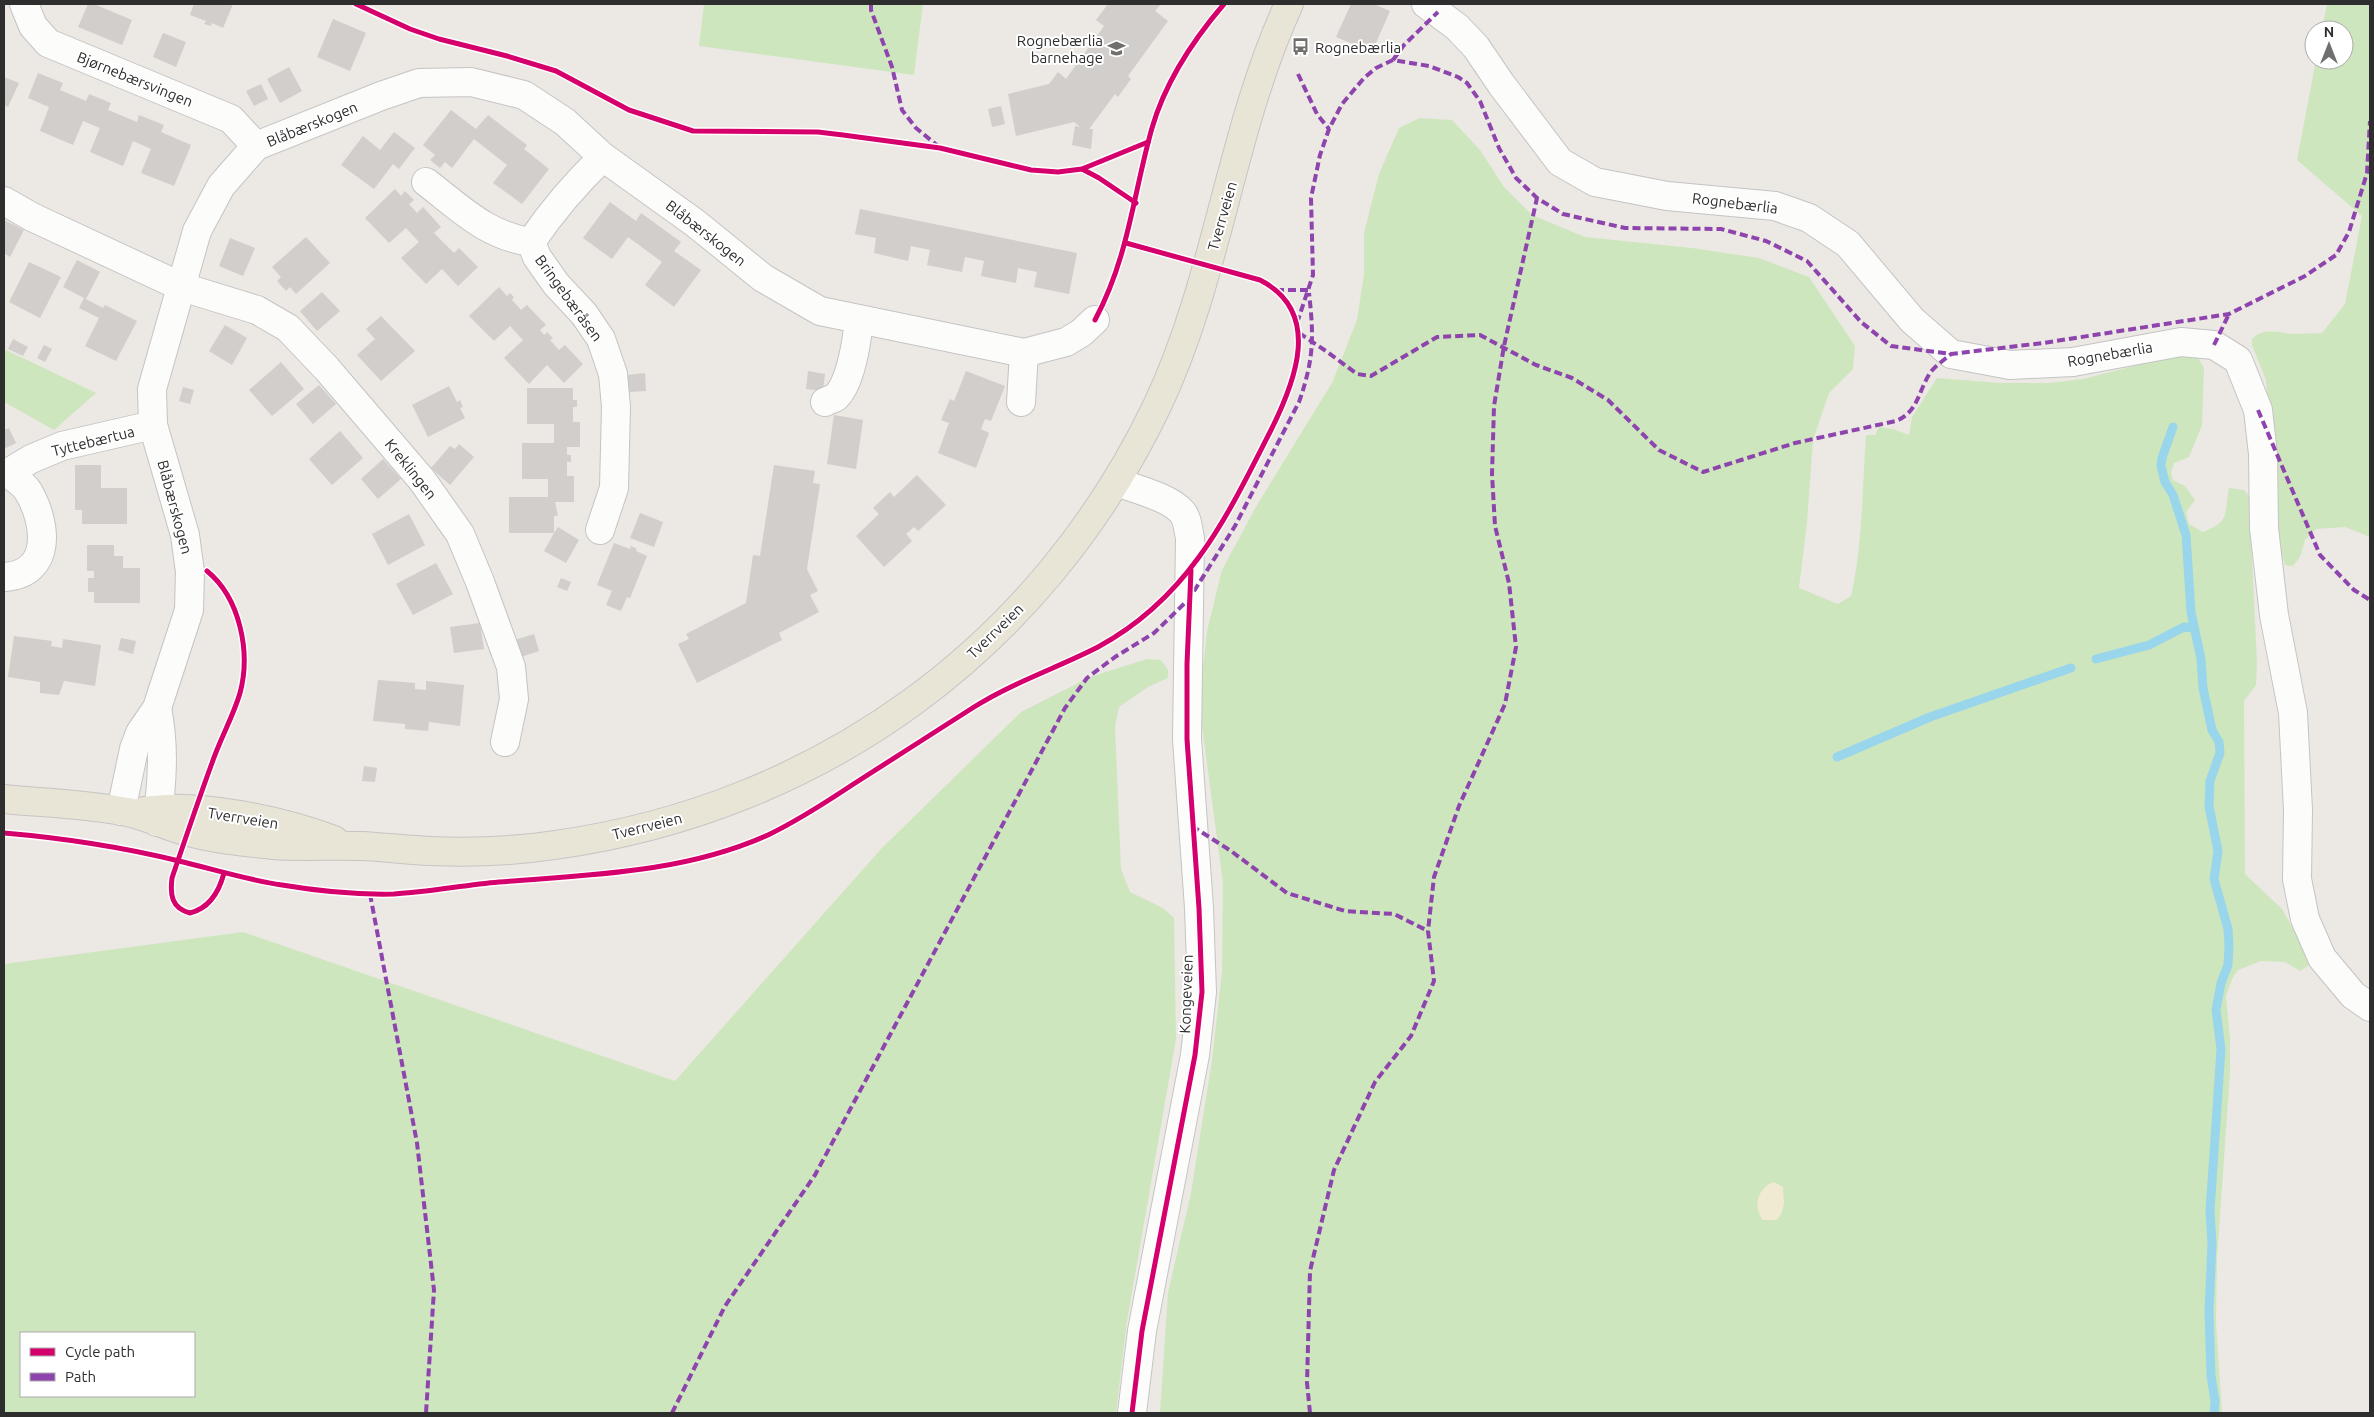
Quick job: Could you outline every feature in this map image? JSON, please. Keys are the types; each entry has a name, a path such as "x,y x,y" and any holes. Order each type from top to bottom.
{"main road":[{"name":"Tverrveien","path":"4,799 142,814 233,815 302,828 351,846 472,851 554,845 665,823 716,808 760,790 836,752 864,735 909,705 972,654 1011,617 1062,560 1117,482 1142,436 1176,365 1205,275 1256,93 1274,41 1290,4"}],"street":[{"name":"Bjørnebærsvingen","path":"24,4 33,26 48,43 231,119 256,146"},
{"name":"Rognebærlia","path":"1426,4 1457,27 1476,47 1501,84 1560,162 1595,182 1666,196 1775,206 1808,218 1848,244 1912,320 1951,354 2010,366 2073,362 2182,342 2214,345 2238,360 2258,410 2263,454 2264,528 2274,614 2293,713 2298,810 2297,878 2305,919 2322,958 2353,995 2370,1007"},
{"name":"Blåbærskogen","path":"142,814 134,749 140,733 157,708 186,627 190,593 186,535 153,425 152,389 197,231 221,186 256,146 381,96 419,83 471,82 524,95 566,122 603,157 695,223 763,278 820,312 1024,353 1066,342 1081,333 1095,320"},
{"name":"Bringebæråsen","path":"531,242 546,219 603,157"},
{"name":"Bringebæråsen","path":"426,182 483,226 511,239 531,242"},
{"path":"4,201 49,225 182,288"},
{"name":"Bringebæråsen","path":"531,242 537,257 556,284 584,314 601,339 613,374 616,407 614,488 600,530"},
{"name":"Kreklingen","path":"182,288 257,310 288,328 328,369 422,480 460,534 511,667 514,699 505,742"},
{"path":"825,402 836,397 844,382 853,356 859,320"},
{"path":"1021,402 1024,353"},
{"name":"Tyttebærtua","path":"4,577 15,576 34,565 42,545 42,526 27,490 6,473 31,459 62,446 153,425"},
{"name":"Kongeveien","path":"1117,482 1173,504 1182,512 1187,522 1190,538 1187,739 1199,908 1202,992 1195,1054 1142,1331 1132,1413"},
{"path":"142,814 163,736 157,708"}],"green space":[{"path":"704,4 923,4 914,75 699,46"},
{"path":"2327,4 2370,4 2370,537 2345,527 2316,529 2305,540 2300,557 2293,566 2285,565 2279,544 2266,380 2252,345 2252,339 2266,332 2322,333 2345,304 2362,216 2297,160 2314,70 2354,70 2354,20 2324,20"},
{"path":"1420,118 1452,120 1480,150 1504,187 1532,215 1585,237 1692,248 1759,258 1809,277 1855,346 1853,369 1829,393 1813,440 1807,523 1799,588 1838,604 1851,596 1855,576 1860,536 1866,435 1875,435 1879,427 1893,429 1909,435 1912,417 1937,378 1999,383 2049,383 2083,379 2138,365 2181,351 2197,356 2204,368 2202,425 2189,457 2174,463 2171,473 2173,480 2185,486 2195,500 2186,512 2189,524 2203,532 2218,524 2225,516 2229,488 2244,490 2249,496 2257,663 2256,685 2244,701 2245,874 2282,909 2307,954 2309,965 2300,971 2285,962 2261,961 2238,970 2232,979 2226,996 2230,1039 2230,1073 2217,1258 2216,1322 2222,1413 1160,1413 1168,1293 1191,1193 1212,1060 1222,972 1223,883 1199,704 1207,631 1222,570 1257,505 1332,383 1357,320 1364,274 1364,233 1379,174 1399,128"},
{"path":"4,349 96,393 54,430 4,402"},
{"path":"1147,659 1161,660 1168,670 1168,678 1148,687 1119,707 1115,726 1121,869 1130,892 1163,908 1174,918 1176,1039 1127,1321 1116,1413 4,1413 4,964 243,932 675,1081 881,849 1021,712 1090,677"}],"sand":[{"path":"1774,1182 1783,1187 1784,1203 1782,1212 1777,1220 1763,1220 1758,1209 1758,1198 1764,1188"}],"building":[{"path":"88,4 94,4 132,20 122,45 78,27"},
{"path":"194,4 233,4 223,28 212,23 211,26 204,24 206,21 190,15"},
{"name":"Rognebærlia barnehage","path":"1108,4 1161,4 1155,11 1168,21 1128,76 1131,79 1118,97 1115,94 1089,129 1093,129 1091,149 1072,145 1075,126 1080,127 1074,122 1016,136 1008,94 1049,84 1058,72 1066,79 1104,26 1096,20"},
{"path":"1351,4 1374,4 1390,11 1372,52 1336,37"},
{"path":"333,19 366,33 350,71 317,57"},
{"path":"163,33 186,42 176,67 153,57"},
{"path":"289,67 302,91 280,103 267,79"},
{"path":"38,73 63,83 60,90 86,101 89,94 111,103 108,110 137,122 139,115 164,125 161,132 191,145 174,186 141,173 151,149 133,141 123,166 90,152 100,128 83,121 73,145 40,131 49,107 28,98"},
{"path":"4,77 19,83 8,107 4,105"},
{"path":"261,84 268,99 254,106 246,91"},
{"path":"1001,106 1005,124 992,127 988,109"},
{"path":"451,110 476,129 488,115 527,145 524,149 549,169 522,204 493,183 507,165 474,139 452,168 445,162 440,168 430,160 435,155 423,145"},
{"path":"394,132 415,148 399,169 393,164 374,189 341,165 363,136 380,150"},
{"path":"395,189 401,196 405,191 414,200 409,204 417,213 423,207 441,227 434,233 454,253 459,248 478,267 458,286 442,269 426,284 401,258 419,242 406,228 389,243 365,218"},
{"path":"610,202 636,221 641,213 681,242 674,251 701,270 674,307 645,285 662,262 628,237 612,259 583,238"},
{"path":"860,209 1077,253 1069,294 1034,287 1037,272 1018,268 1016,283 981,276 984,261 965,257 962,272 927,265 930,250 911,246 908,261 874,253 876,238 855,234"},
{"path":"4,220 24,230 10,257 4,253"},
{"path":"306,237 330,263 296,294 290,287 286,291 277,281 281,277 272,267"},
{"path":"230,238 255,248 243,276 219,266"},
{"path":"77,260 100,272 86,299 103,308 105,305 137,321 116,361 85,346 99,318 79,308 84,298 63,287"},
{"path":"29,262 61,277 40,318 9,302"},
{"path":"499,287 507,296 510,293 514,297 512,300 521,310 527,305 546,325 540,330 544,335 547,332 553,338 550,340 559,350 565,345 583,364 564,383 547,365 529,384 504,358 523,340 510,326 494,341 469,316"},
{"path":"322,292 340,311 317,331 300,311"},
{"path":"381,316 415,351 381,381 357,355 375,339 366,329"},
{"path":"225,325 247,338 232,365 209,351"},
{"path":"13,339 28,347 23,356 8,349"},
{"path":"44,345 52,349 45,362 37,358"},
{"path":"281,362 304,389 272,416 249,390"},
{"path":"808,371 825,374 823,391 806,389"},
{"path":"966,371 1005,386 991,421 985,419 981,429 989,433 976,468 938,453 949,423 941,420 950,399 954,401"},
{"path":"645,373 646,391 629,392 627,375"},
{"path":"319,385 336,404 313,424 296,404"},
{"path":"449,386 457,402 460,400 463,407 460,408 465,418 428,437 412,405"},
{"path":"183,387 194,390 190,404 179,401"},
{"path":"527,388 573,388 573,400 577,400 577,407 573,407 573,422 580,422 580,447 567,447 567,455 571,455 571,462 567,462 567,476 574,476 574,502 555,502 558,516 554,516 554,533 509,533 509,497 548,497 548,479 522,479 522,443 554,443 554,424 527,424"},
{"path":"834,415 863,420 856,469 827,464"},
{"path":"9,428 16,443 4,449 4,430"},
{"path":"340,431 363,458 332,485 309,459"},
{"path":"459,444 474,457 450,485 431,468 450,446 455,449"},
{"path":"383,459 401,479 378,499 361,479"},
{"path":"75,465 101,465 101,488 127,488 127,524 82,524 82,510 75,510"},
{"path":"774,465 815,471 813,483 820,484 807,569 818,591 810,595 819,612 779,633 782,640 697,683 678,644 689,639 686,634 746,603 753,555 760,556"},
{"path":"917,475 946,505 918,531 914,527 906,534 912,541 884,567 856,536 879,514 873,508 890,492 894,497"},
{"path":"640,513 663,522 654,547 630,538"},
{"path":"409,514 425,545 388,565 372,534"},
{"path":"558,527 579,540 566,563 544,551"},
{"path":"614,543 630,549 631,546 637,549 636,551 647,556 630,598 627,597 621,611 606,605 612,591 597,585"},
{"path":"87,545 114,545 114,556 123,556 123,568 140,568 140,603 94,603 94,592 88,592 88,578 94,578 94,571 87,571"},
{"path":"436,563 453,594 413,615 396,584"},
{"path":"561,578 571,582 567,591 557,587"},
{"path":"480,623 484,649 454,653 450,627"},
{"path":"534,634 539,651 521,657 515,640"},
{"path":"14,636 52,641 51,646 62,648 63,639 101,645 95,686 64,681 59,695 40,693 40,682 8,677"},
{"path":"121,638 136,641 133,654 118,650"},
{"path":"378,680 415,683 415,689 426,690 426,681 464,685 460,726 429,722 428,731 405,729 405,724 373,721"},
{"path":"364,766 377,768 375,782 362,781"}],"waterway":[{"path":"2173,427 2161,466 2165,482 2173,495 2186,535 2191,612 2201,659 2203,688 2212,730 2219,742 2220,753 2210,781 2209,806 2218,851 2214,879 2228,929 2229,946 2228,965 2221,983 2216,1010 2221,1049 2210,1211 2212,1244 2209,1311 2211,1376 2215,1401 2214,1413"},
{"path":"2096,659 2149,645 2184,627 2194,628"},
{"path":"1837,757 1930,717 2071,668"}],"marked path":[{"path":"871,4 871,10 892,67 902,110 916,128 938,146"},
{"path":"1393,60 1404,45 1438,12"},
{"path":"1297,323 1313,275 1311,198 1320,155 1329,129 1342,104 1364,78 1376,68 1393,60 1429,66 1458,77 1467,83 1480,101 1499,148 1516,178 1537,198 1563,214 1625,228 1721,229 1766,241 1807,261 1861,322 1891,346 1951,354 2043,343 2229,314 2305,276 2336,255 2349,232 2367,173 2370,121"},
{"path":"1298,74 1317,114 1329,129"},
{"path":"1310,1413 1307,1383 1310,1271 1334,1170 1375,1082 1411,1036 1434,981 1428,931 1434,877 1459,806 1505,704 1516,647 1509,583 1495,526 1492,474 1494,406 1504,346 1537,198"},
{"path":"1276,290 1309,290"},
{"path":"672,1413 725,1306 815,1175 1065,708 1087,678 1115,657 1154,633 1189,599 1235,526 1299,402 1304,387 1312,348 1309,293"},
{"path":"2214,345 2229,314"},
{"path":"1299,333 1357,374 1371,376 1437,337 1480,335 1536,365 1572,378 1608,400 1659,450 1703,472 1795,443 1896,421 1909,412 1917,401 1930,373 1951,354"},
{"path":"2258,410 2320,555 2354,590 2370,600"},
{"path":"1192,826 1231,851 1287,893 1345,911 1394,914 1428,931"},
{"path":"370,894 417,1143 434,1290 426,1413"}],"cycle path":[{"path":"356,4 410,29 439,39 507,56 556,71 629,110 693,131 818,132 940,148 1031,170 1058,172 1082,169 1148,142"},
{"path":"1095,320 1116,272 1123,249 1145,153 1158,111 1173,78 1191,47 1224,4"},
{"path":"1082,169 1136,203"},
{"path":"4,833 114,847 282,885 338,892 394,894 499,882 602,874 670,865 736,848 779,830 989,698 1098,647 1130,627 1157,605 1181,580 1221,524 1271,430 1295,370 1298,349 1297,329 1292,310 1280,294 1260,280 1126,243"},
{"path":"1132,1413 1142,1331 1195,1055 1202,992 1199,908 1187,739 1187,664 1191,570"},
{"path":"207,571 228,596 235,611 243,644 243,677 237,702 215,754 172,878 171,890 175,904 190,913 197,911 213,898 224,873"}],"place":[{"name":"Rognebærlia","path":"1301,47"},
{"name":"Rognebærlia barnehage","path":"1117,49"}]}
